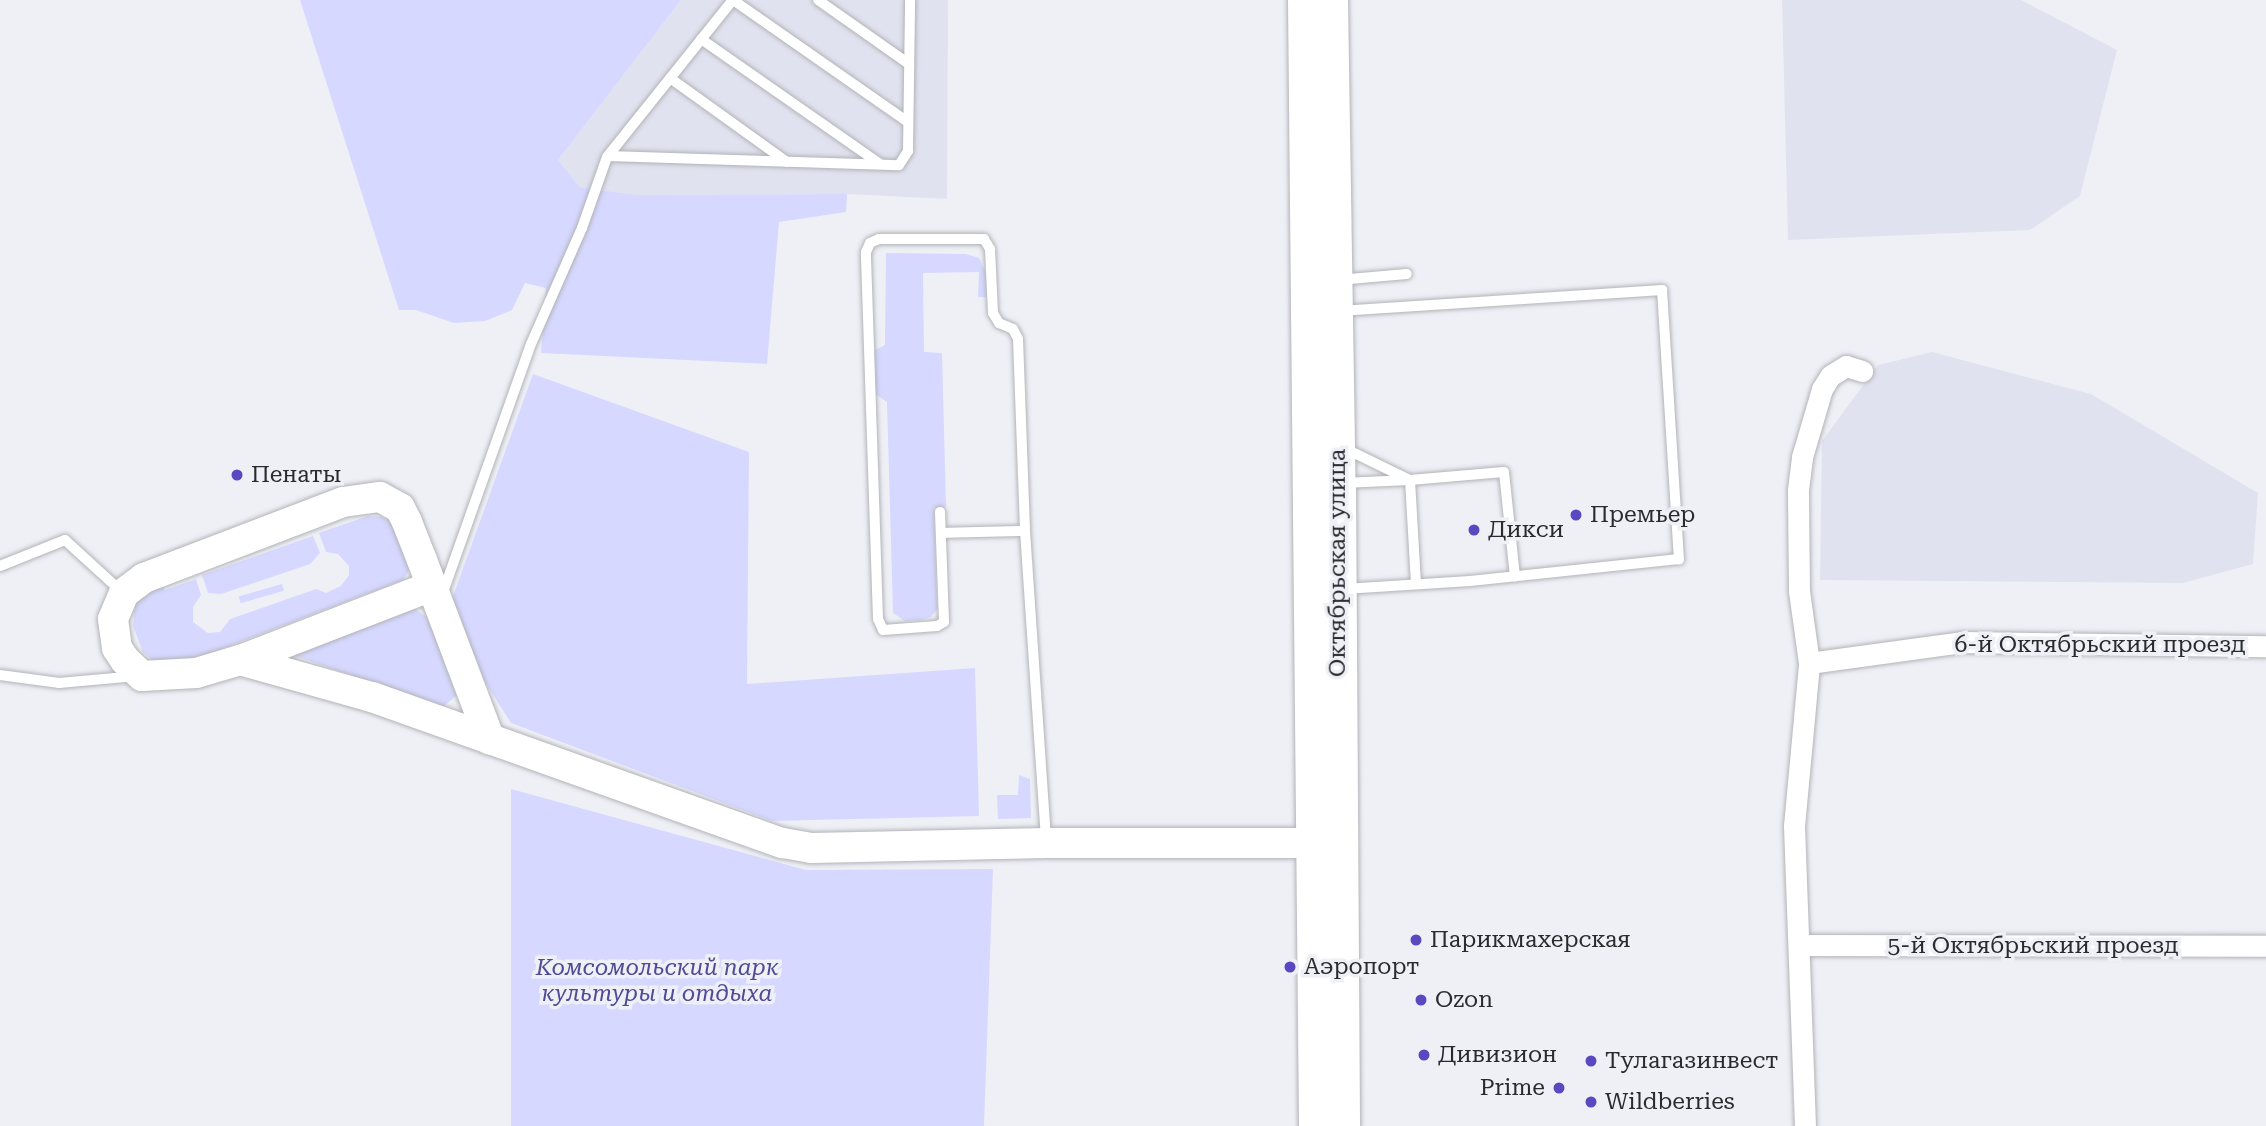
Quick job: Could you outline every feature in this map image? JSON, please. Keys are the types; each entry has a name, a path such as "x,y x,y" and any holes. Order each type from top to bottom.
{"main road":[{"name":"Октябрьская улица","path":"1304,0 1327,842 1343,1126"},
{"name":"Октябрьская улица","path":"1315,1126 1338,589 1339,484 1331,0"}],"street":[{"path":"1805,1126 1801,945 1794,826 1809,663 1798,591 1798,490 1802,457 1812,418 1830,376 1846,366 1862,371"},
{"path":"436,595 196,673 142,676 117,648 113,619 124,593 144,578 331,507 380,497 400,508 436,595 490,740"},
{"name":"6-й Октябрьский проезд","path":"1809,663 1962,642 2266,646"},
{"path":"240,660 331,684 783,844 812,848 1046,843 1327,842"},
{"name":"5-й Октябрьский проезд","path":"1801,945 2266,946"}],"lane":[{"path":"436,595 531,344 582,228 608,156 733,0 908,122"},
{"path":"818,0 909,64"},
{"path":"608,156 899,165 905,160 908,122 909,1"},
{"path":"701,39 881,164"},
{"path":"670,78 787,162"},
{"path":"940,512 944,623 937,626 883,629 878,619 866,252 870,243 878,239 980,237 989,245 993,313 999,323 1013,329 1018,339 1025,531 1046,843"},
{"path":"1336,296 1408,274"},
{"path":"1336,296 1662,290 1679,559 1515,576 1338,589"},
{"path":"1338,445 1410,480"},
{"path":"1339,484 1504,472 1515,576"},
{"path":"1410,480 1416,584"},
{"path":"942,533 1025,531"},
{"path":"0,566 65,540 124,593"},
{"path":"0,676 59,682 142,676"}],"shaded area":[{"path":"681,0 948,0 947,199 847,194 636,195 580,187 558,160"},
{"path":"1782,0 2021,0 2117,50 2080,196 2030,230 1788,240"},
{"path":"1932,352 2091,394 2258,493 2253,564 2183,583 1820,580 1822,441 1878,365"}],"green space":[{"path":"300,0 681,0 558,160 580,187 636,195 847,194 846,212 779,222 767,364 541,353 546,288 525,283 512,310 485,321 454,323 416,310 399,310"},
{"path":"886,253 966,254 979,258 986,273 986,297 978,297 979,272 923,273 924,352 942,353 946,507 934,508 937,609 931,617 921,620 905,621 893,613 887,402 874,393 873,351 885,345"},
{"path":"533,374 749,452 747,684 975,668 979,816 772,821 511,723 475,666 451,602"},
{"path":"368,516 382,517 395,525 410,569 403,580 195,659 155,662 143,652 133,626 135,605 138,597 160,578 165,590 196,579 201,595 193,607 193,622 208,633 220,632 230,619 316,589 326,593 341,586 349,575 349,566 338,554 326,552 319,533"},
{"path":"313,536 320,553 310,564 221,594 208,593 202,575"},
{"path":"282,584 284,591 241,603 239,596"},
{"path":"411,607 429,618 457,695 443,707 290,654"},
{"path":"1019,775 1030,779 1031,818 998,819 997,795 1018,795"},
{"name":"Комсомольский парк культуры и отдыха","path":"511,789 806,870 993,869 984,1126 511,1126"}],"place":[{"name":"Пенаты","path":"237,475"},
{"name":"Премьер","path":"1576,515"},
{"name":"Дикси","path":"1474,530"},
{"name":"Парикмахерская","path":"1416,940"},
{"name":"Аэропорт","path":"1290,967"},
{"name":"Ozon","path":"1421,1000"},
{"name":"Дивизион","path":"1424,1055"},
{"name":"Тулагазинвест","path":"1591,1061"},
{"name":"Prime","path":"1559,1088"},
{"name":"Wildberries","path":"1591,1102"}]}
